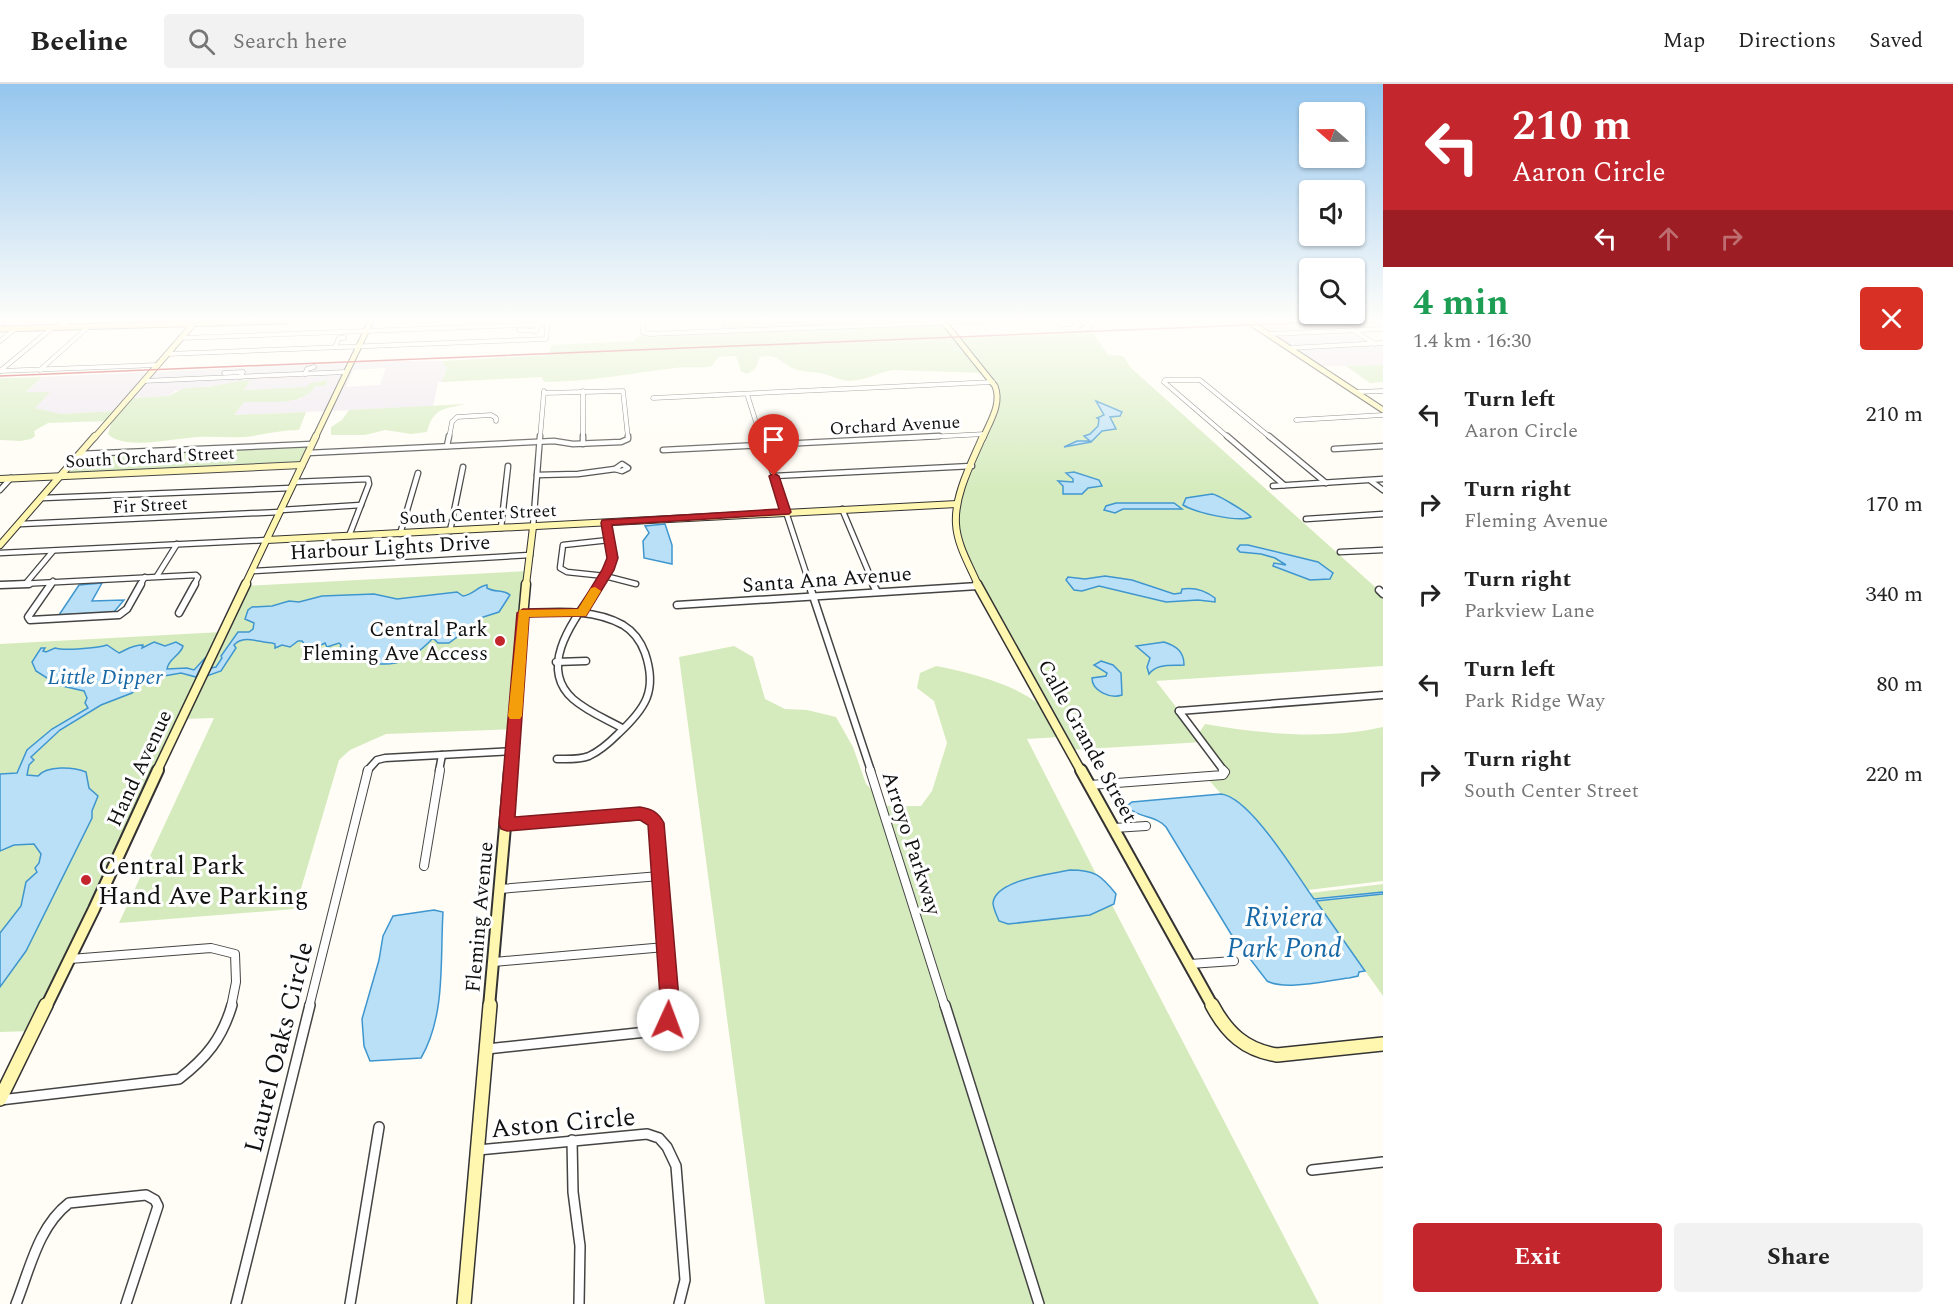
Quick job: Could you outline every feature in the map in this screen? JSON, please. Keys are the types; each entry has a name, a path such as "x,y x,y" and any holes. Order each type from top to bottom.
{"street":[{"path":"0,545 21,524 146,378"},
{"path":"143,381 217,378"},
{"name":"Hand Avenue","path":"0,1100 70,959 343,378"},
{"path":"990,378 993,382"},
{"path":"1335,378 1383,410"},
{"path":"1284,485 1164,382 1165,380 1200,380 1326,483"},
{"path":"653,398 993,382"},
{"name":"Calle Grande Street","path":"993,382 998,402 957,504 956,527 978,586 1222,1023 1233,1037 1262,1053 1277,1055 1383,1044"},
{"path":"308,453 540,441 584,444 621,442 629,436 623,391 583,391 584,444"},
{"name":"Fleming Avenue","path":"464,1304 544,392 583,391"},
{"path":"1356,392 1383,391"},
{"name":"Arroyo Parkway","path":"747,394 1039,1304"},
{"path":"447,446 452,422 457,417 491,415 496,418 496,421"},
{"path":"1296,420 1383,415"},
{"name":"Orchard Avenue","path":"663,450 984,434"},
{"path":"79,454 312,444"},
{"path":"1334,448 1383,446"},
{"name":"South Orchard Street","path":"0,479 302,465"},
{"path":"501,528 508,466"},
{"path":"774,476 973,466"},
{"path":"450,531 463,467"},
{"path":"537,475 578,474 615,469"},
{"path":"400,534 418,473"},
{"path":"0,490 11,478"},
{"path":"43,498 368,479 369,484 349,536"},
{"path":"1273,486 1383,479"},
{"path":"1370,480 1383,490"},
{"name":"South Center Street","path":"0,553 957,504"},
{"name":"Fir Street","path":"21,524 361,506"},
{"path":"842,509 877,592"},
{"path":"1306,519 1383,514"},
{"path":"606,523 613,558 605,576 561,644 556,662 558,681 568,695 622,728"},
{"path":"609,540 567,542 561,547 560,568 562,571 605,576 636,584"},
{"path":"157,576 177,544"},
{"path":"1340,552 1383,550"},
{"path":"27,582 53,551"},
{"name":"Harbour Lights Drive","path":"252,571 530,555"},
{"path":"0,585 192,574 198,577 179,613"},
{"path":"53,581 28,617 30,620 119,615 127,609 146,577"},
{"name":"Santa Ana Avenue","path":"677,605 978,586"},
{"path":"523,613 581,613 624,626 642,644 648,668 649,692 645,704 622,728 592,755 557,759"},
{"path":"556,662 586,661"},
{"path":"1090,785 1218,777 1225,772 1179,711 1383,695"},
{"name":"Laurel Oaks Circle","path":"236,1304 368,769 377,760 385,758 513,751"},
{"path":"424,866 442,755"},
{"path":"486,1049 656,1031 664,1027 670,1011 656,823 649,815 507,824"},
{"path":"1114,828 1146,826"},
{"path":"500,889 660,876"},
{"path":"494,962 665,947"},
{"path":"0,1100 179,1078 199,1064 216,1041 230,1005 238,970 235,954 211,948 70,959"},
{"path":"1190,964 1234,961"},
{"path":"350,1304 379,1127"},
{"name":"Aston Circle","path":"478,1150 647,1134 659,1138 668,1146 676,1166 685,1280 679,1304"},
{"path":"572,1140 573,1192 580,1246 579,1304"},
{"path":"1312,1170 1383,1162"},
{"path":"16,1304 48,1225 59,1208 69,1203 146,1195 155,1200 158,1206 126,1304"}],"shaded area":[{"path":"41,378 144,378 115,411 61,414 34,408 49,392 26,393"},
{"path":"148,378 194,378 146,380"},
{"path":"234,378 342,378 326,411 234,415 244,402 302,399 268,389 243,390 250,381 175,391 168,396 133,398 123,410 119,410 144,382"},
{"path":"345,378 350,378 346,387 380,385 382,378 443,378 442,382 438,382 433,406 330,411"}],"green space":[{"path":"0,378 41,378 26,392 50,392 35,408 61,414 115,411 106,421 48,423 34,431 35,436 31,439 0,440"},
{"path":"443,378 523,378 442,382"},
{"path":"542,378 602,378 577,381 544,382"},
{"path":"835,378 867,378 861,380"},
{"path":"987,378 1142,378 1383,594 1383,666 1156,681 1203,742 1069,750 978,586 956,527 957,504 998,394"},
{"path":"1363,378 1383,378 1383,382 1370,383"},
{"path":"250,380 244,390 307,387 310,383 328,380 325,386 315,386 310,393 294,400 244,402 234,415 306,412 299,430 244,437 198,437 137,443 116,439 108,434 112,421 133,398 168,396 185,388 207,387"},
{"path":"466,404 440,411 432,418 427,432 411,434 385,430 365,435 331,435 331,427 342,420 349,410"},
{"path":"309,445 301,464 64,475 80,455"},
{"path":"528,571 514,729 386,734 350,750 339,760 295,909 119,923 214,718 181,719 33,1031 0,1032 0,644 222,632 244,586"},
{"path":"734,646 753,657 765,699 785,709 807,710 836,717 853,747 866,784 874,792 1033,1304 765,1304 679,657"},
{"path":"936,666 976,675 1004,685 1030,698 1046,711 1059,737 1027,739 1096,874 1085,871 1063,871 1007,885 996,915 999,921 1008,924 1090,915 1112,905 1319,1304 1044,1304 884,804 887,806 921,806 932,791 947,743 934,701 917,688 920,673"},
{"path":"1205,724 1249,731 1294,734 1339,733 1383,727 1383,881 1308,890 1252,814 1234,798 1221,794 1209,780 1226,778 1230,772 1199,733"},
{"path":"1383,884 1383,996 1310,893"}],"water":[{"path":"1096,401 1122,412 1120,416 1110,417 1116,429 1102,431 1091,442 1064,447 1077,441 1090,441 1084,436 1090,434 1098,426 1099,419 1097,418 1104,415"},
{"path":"1074,472 1099,480 1102,486 1088,488 1082,494 1063,494 1063,486 1058,481 1073,482 1073,479 1066,473"},
{"path":"1212,494 1251,517 1236,519 1216,516 1183,505 1186,498"},
{"path":"1116,503 1174,503 1182,509 1123,509 1115,513 1104,510 1106,506"},
{"path":"665,524 672,545 672,564 644,558 643,541 649,533 645,526"},
{"path":"1240,545 1318,562 1333,573 1330,579 1310,580 1273,566 1274,563 1286,565 1275,558 1240,552 1237,549"},
{"path":"1105,576 1132,580 1174,594 1181,593 1182,589 1200,590 1215,598 1215,602 1198,600 1166,602 1099,586 1082,591 1074,590 1066,580 1068,577 1085,579"},
{"path":"102,583 92,601 124,600 114,612 59,615 79,585"},
{"path":"487,585 487,588 510,595 499,612 480,618 477,628 464,632 449,643 438,643 433,638 413,655 395,663 349,659 354,656 339,651 341,645 339,643 327,647 325,643 319,646 305,645 302,641 298,641 290,647 282,645 275,648 275,644 272,643 242,640 234,645 236,648 221,671 207,676 211,668 216,667 238,632 249,632 253,629 254,623 245,619 248,610 252,607 272,606 289,601 299,602 322,596 374,594 397,599 457,592 463,596"},
{"name":"Little Dipper","path":"154,642 165,646 176,642 183,646 167,669 194,670 206,657 196,677 181,673 147,679 132,693 101,705 60,730 31,757 34,760 29,765 27,775 38,776 42,772 54,769 81,770 86,772 89,788 98,796 92,811 92,818 26,951 0,987 0,933 21,906 26,882 37,872 35,868 41,854 34,844 14,845 0,851 0,774 17,773 27,750 52,729 88,708 84,691 58,685 36,671 32,662 41,648 45,648 43,651 46,652 55,648 81,649 107,645 119,653 136,646 143,645 142,648"},
{"path":"1164,642 1178,650 1183,656 1184,665 1156,668 1149,674 1147,667 1150,658 1136,646"},
{"path":"1101,661 1113,665 1121,673 1122,695 1107,695 1095,687 1092,678 1106,676 1107,673 1094,665"},
{"name":"Riviera Park Pond","path":"1221,794 1233,798 1258,822 1272,838 1314,899 1383,892 1383,894 1316,901 1365,971 1359,972 1358,976 1307,984 1284,985 1267,981 1231,934 1166,827 1157,820 1135,813 1127,806 1132,802"},
{"path":"1070,870 1086,871 1101,878 1116,894 1114,904 1090,915 1008,924 999,921 993,903 996,895 1003,889 1025,879"},
{"path":"434,910 443,912 441,968 438,1006 429,1041 421,1058 370,1061 364,1046 362,1019 379,960 383,936 393,916"}],"slow traffic":[{"path":"515,716 523,613 581,613 595,591"}],"place":[{"name":"Central Park Fleming Ave Access","path":"500,641"},
{"name":"Central Park Hand Ave Parking","path":"86,880"}],"route":[{"path":"668,1020 670,1011 656,823 649,815 640,814 507,824 523,613 581,613 613,558 606,523 785,512 774,476"}]}
